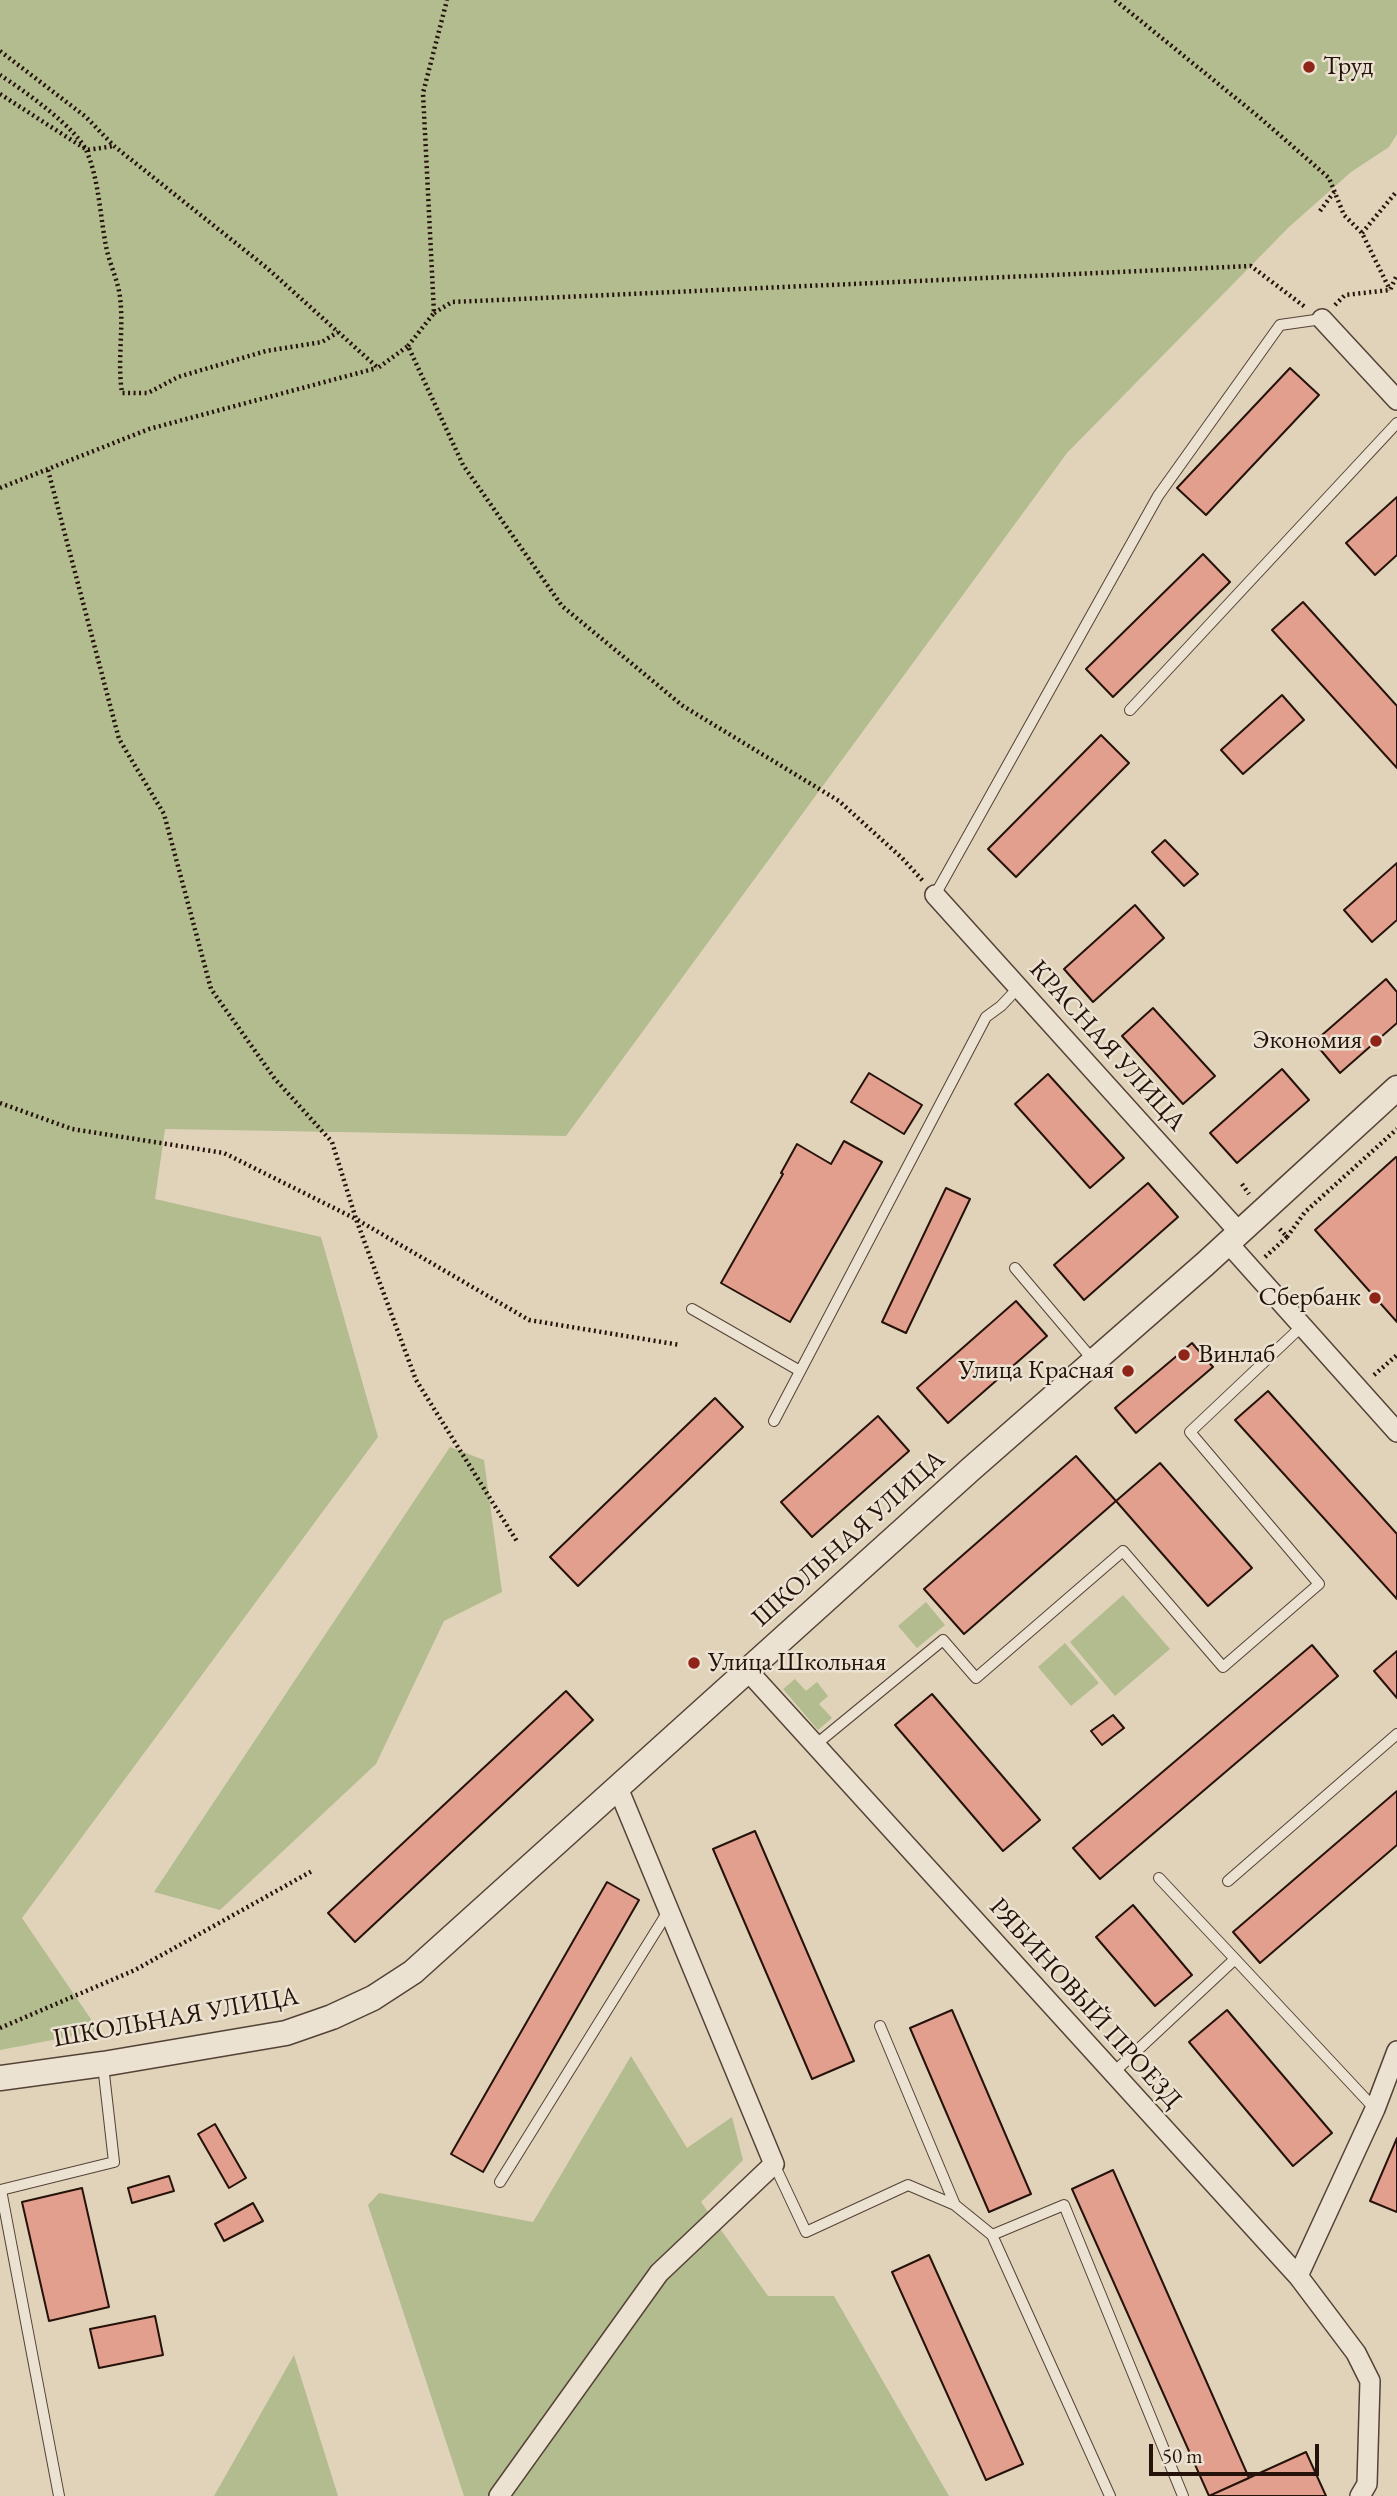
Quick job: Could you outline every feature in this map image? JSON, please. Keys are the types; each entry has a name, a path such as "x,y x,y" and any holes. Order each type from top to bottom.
{"street":[{"path":"1322,320 1397,400"},
{"name":"КРАСНАЯ УЛИЦА","path":"935,895 1234,1237 1301,1327 1397,1433"},
{"name":"ШКОЛЬНАЯ УЛИЦА","path":"0,2078 103,2064 286,2033 332,2017 373,1998 413,1972 1397,1088"},
{"name":"РЯБИНОВЫЙ ПРОЕЗД","path":"747,1671 1298,2276 1356,2353 1370,2381 1368,2492"},
{"path":"499,2496 659,2273 775,2164 618,1788"},
{"path":"1298,2276 1375,2109 1397,2052"}],"lane":[{"path":"935,895 1158,496 1280,325 1322,320"},
{"path":"1130,710 1397,423"},
{"path":"774,1421 986,1017 1018,988"},
{"path":"1015,1268 1093,1361"},
{"path":"692,1309 800,1371"},
{"path":"814,1746 943,1640 976,1678 1124,1551 1223,1667 1319,1584 1190,1432 1301,1327"},
{"path":"1228,1881 1397,1734"},
{"path":"1158,1878 1375,2109"},
{"path":"500,2182 670,1910"},
{"path":"1113,2073 1235,1959"},
{"path":"880,2026 955,2205"},
{"path":"59,2496 1,2190 114,2162 103,2064"},
{"path":"775,2164 806,2232 908,2185 955,2205 992,2235 1110,2496"},
{"path":"992,2235 1064,2205 1183,2496"}],"path":[{"path":"435,313 423,93 447,0"},
{"path":"1115,0 1259,117 1329,178 1344,215 1363,233 1390,290"},
{"path":"0,51 86,117 114,146 267,268 378,368"},
{"path":"0,75 66,127 87,150 98,192 106,249 120,295 122,330 119,371 122,393 148,393 178,377 266,351 321,342 338,332"},
{"path":"0,94 87,150 114,146"},
{"path":"1320,211 1335,191"},
{"path":"1363,233 1397,191"},
{"path":"0,488 149,429 378,368 408,346 435,313 452,302 1251,266 1322,320 1345,295 1390,290"},
{"path":"1390,290 1397,275"},
{"path":"408,346 463,464 562,606 683,706 839,802 902,858 935,895"},
{"path":"48,471 119,739 164,814 211,989 275,1079 332,1142 356,1219 416,1380 518,1542"},
{"path":"0,1103 72,1129 224,1153 356,1219 529,1320 680,1345"},
{"path":"1287,1237 1305,1212 1397,1129"},
{"path":"1359,1389 1397,1355"},
{"path":"0,2028 135,1970 312,1871"}],"green space":[{"path":"0,0 1397,0 1397,134 1389,147 1351,172 1289,227 1067,453 566,1136 165,1129 155,1199 321,1237 378,1437 22,1918 99,2031 0,2050"},
{"path":"450,1447 484,1460 502,1592 444,1621 376,1764 220,1910 154,1892"},
{"path":"1123,1595 1170,1649 1115,1696 1070,1642"},
{"path":"926,1602 945,1625 917,1648 898,1626"},
{"path":"1065,1643 1099,1683 1071,1706 1038,1667"},
{"path":"795,1679 806,1691 817,1682 828,1696 819,1704 832,1718 818,1730 783,1689"},
{"path":"631,2056 687,2148 732,2117 743,2160 701,2202 768,2296 834,2296 949,2496 464,2496 368,2205 379,2193 533,2222"},
{"path":"294,2355 338,2496 214,2496"}],"building":[{"path":"1290,368 1319,395 1206,515 1177,488"},
{"path":"1397,497 1397,555 1375,575 1346,543"},
{"path":"1203,554 1230,582 1113,697 1086,669"},
{"path":"1303,602 1397,706 1397,768 1272,630"},
{"path":"1282,695 1304,720 1243,774 1221,750"},
{"path":"1101,735 1129,763 1016,877 988,849"},
{"path":"1165,840 1198,874 1184,886 1152,852"},
{"path":"1397,863 1397,920 1372,942 1344,910"},
{"path":"1135,905 1164,938 1093,1002 1064,969"},
{"path":"1386,979 1397,992 1397,1023 1340,1073 1314,1042"},
{"path":"1153,1008 1215,1076 1183,1104 1122,1036"},
{"path":"1282,1069 1309,1100 1237,1163 1210,1133"},
{"path":"869,1073 922,1105 904,1134 851,1102"},
{"path":"1048,1074 1124,1158 1090,1188 1015,1104"},
{"path":"844,1141 882,1162 790,1322 721,1283 783,1174 781,1173 797,1144 831,1164"},
{"path":"1397,1158 1397,1322 1315,1230"},
{"path":"1148,1183 1178,1217 1084,1300 1054,1265"},
{"path":"946,1188 970,1199 906,1333 882,1322"},
{"path":"1016,1301 1047,1336 948,1423 917,1388"},
{"path":"1192,1343 1213,1367 1136,1433 1115,1408"},
{"path":"1268,1391 1397,1534 1397,1599 1235,1420"},
{"path":"715,1398 743,1427 578,1586 550,1557"},
{"path":"878,1416 909,1451 812,1537 781,1502"},
{"path":"1076,1456 1116,1501 964,1634 924,1589"},
{"path":"1160,1463 1252,1568 1208,1606 1116,1501"},
{"path":"1312,1645 1338,1676 1100,1879 1073,1848"},
{"path":"1397,1651 1397,1698 1374,1671"},
{"path":"566,1691 593,1720 355,1942 328,1913"},
{"path":"932,1694 1040,1820 1003,1851 895,1725"},
{"path":"1113,1715 1124,1728 1102,1745 1091,1731"},
{"path":"1397,1791 1397,1845 1260,1963 1233,1932"},
{"path":"755,1831 854,2061 812,2079 713,1849"},
{"path":"607,1882 639,1900 483,2172 451,2154"},
{"path":"1133,1905 1192,1975 1155,2006 1096,1937"},
{"path":"952,2010 1031,2194 989,2212 910,2028"},
{"path":"1227,2010 1332,2133 1293,2166 1189,2042"},
{"path":"215,2124 246,2178 229,2188 198,2134"},
{"path":"1397,2138 1397,2212 1370,2201"},
{"path":"1113,2170 1249,2478 1209,2496 1072,2189"},
{"path":"169,2176 174,2191 132,2203 128,2188"},
{"path":"82,2188 109,2307 49,2321 22,2202"},
{"path":"253,2203 263,2221 224,2241 215,2224"},
{"path":"929,2255 1023,2464 986,2480 892,2272"},
{"path":"155,2316 163,2355 99,2368 90,2329"},
{"path":"1306,2452 1326,2496 1209,2496"}],"place":[{"name":"Труд","path":"1309,67"},
{"name":"Экономия","path":"1376,1041"},
{"name":"Сбербанк","path":"1375,1298"},
{"name":"Винлаб","path":"1184,1355"},
{"name":"Улица Красная","path":"1128,1371"},
{"name":"Улица Школьная","path":"694,1663"}]}
